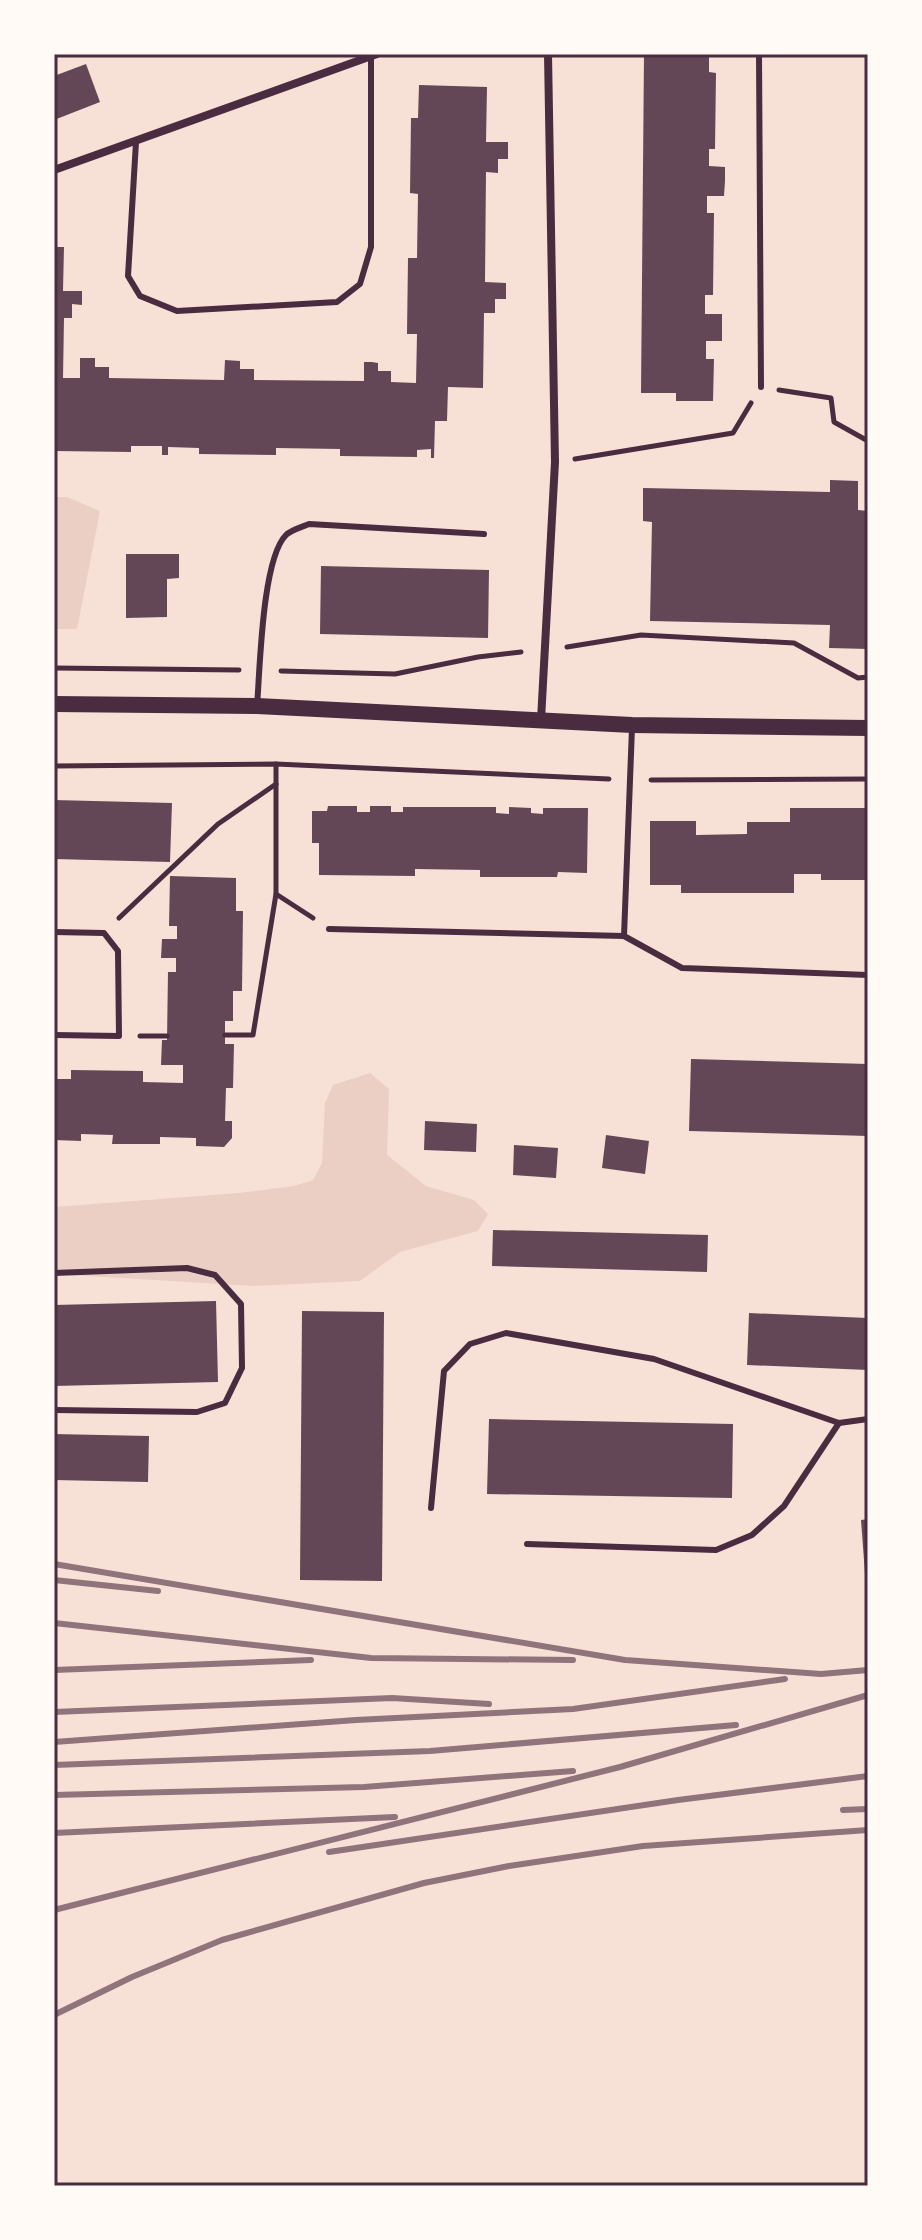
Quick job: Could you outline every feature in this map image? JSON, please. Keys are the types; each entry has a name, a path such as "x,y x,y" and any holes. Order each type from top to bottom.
{"main road":[{"path":"54,704 257,706 632,725 868,728"}],"street":[{"path":"541,720 555,462 548,54"},
{"path":"54,170 374,55"}],"lane":[{"path":"759,54 761,387"},
{"path":"136,142 128,276 140,296 177,311 337,302 360,284 371,247 374,55"},
{"path":"257,706 273,556 287,533 309,524 484,534"},
{"path":"624,936 632,725"},
{"path":"329,929 624,936 682,968 868,975"},
{"path":"54,932 104,933 118,951 119,1036 54,1035"},
{"path":"54,1273 187,1268 215,1275 241,1304 242,1368 225,1403 197,1412 54,1410"},
{"path":"431,1508 444,1371 470,1344 506,1333 654,1359 839,1423 868,1419"},
{"path":"527,1544 716,1550 752,1535 784,1506 839,1423"}],"path":[{"path":"555,462 733,433 761,387 831,398 834,422 868,441"},
{"path":"54,668 260,671"},
{"path":"225,1035 253,1035 276,894 276,764"},
{"path":"54,766 276,764 630,780 868,779"},
{"path":"104,933 218,824 276,784"},
{"path":"276,894 329,929"}],"shaded area":[{"path":"54,497 67,497 100,511 77,629 54,629"},
{"path":"370,1073 389,1089 387,1155 426,1186 474,1200 488,1214 478,1231 400,1252 360,1281 253,1286 54,1274 54,1207 239,1193 294,1186 313,1180 322,1163 325,1103 333,1085"}],"building":[{"path":"644,54 709,54 709,72 716,73 715,149 709,149 709,166 725,167 725,181 724,196 707,196 707,213 714,213 713,295 705,295 705,314 722,314 722,341 706,341 706,359 714,359 713,401 676,401 676,393 641,393"},
{"path":"86,64 100,102 54,120 54,76"},
{"path":"419,85 487,87 486,142 508,142 508,159 498,159 498,173 486,172 485,282 506,283 506,299 495,299 495,313 484,313 483,388 448,387 447,421 435,421 434,458 431,458 431,449 417,450 417,457 340,456 340,449 276,448 276,455 199,454 199,448 168,447 168,455 162,455 162,446 131,446 131,452 54,451 54,247 64,247 63,291 82,291 82,305 72,304 72,318 64,318 63,378 80,378 80,358 95,358 95,367 109,367 109,378 224,380 225,360 240,361 240,369 254,369 254,380 364,381 364,362 372,362 378,363 378,371 391,371 391,382 416,383 417,334 407,334 408,258 417,258 418,194 410,193 411,118 418,118"},
{"path":"830,480 858,481 858,510 868,511 868,649 829,648 830,625 650,621 652,522 643,521 643,488 830,492"},
{"path":"126,554 179,554 179,578 167,579 167,617 126,618"},
{"path":"321,566 489,570 488,638 320,634"},
{"path":"54,800 172,803 170,862 54,859"},
{"path":"328,806 357,806 357,812 370,812 370,806 391,806 391,812 403,812 403,807 496,807 496,813 509,814 509,807 531,808 531,813 543,814 543,808 588,808 587,873 558,872 557,877 480,877 480,870 415,869 415,876 319,875 319,843 312,843 312,811 327,811"},
{"path":"790,808 868,808 868,880 821,880 821,874 794,874 794,893 681,893 681,885 650,885 650,821 696,821 696,835 747,834 747,822 790,822"},
{"path":"170,876 236,878 236,911 243,911 242,991 233,991 233,1021 225,1021 225,1044 234,1044 233,1088 226,1088 225,1121 232,1121 232,1138 224,1147 196,1146 196,1138 160,1137 160,1144 112,1144 113,1135 81,1134 81,1141 54,1140 54,1079 71,1079 71,1070 143,1071 143,1082 183,1083 183,1065 161,1065 162,1040 167,1040 168,972 176,972 176,958 161,958 162,939 177,939 177,926 169,926"},
{"path":"691,1059 868,1064 868,1136 689,1131"},
{"path":"425,1121 477,1124 476,1152 424,1150"},
{"path":"606,1135 649,1141 645,1174 602,1168"},
{"path":"514,1145 558,1148 556,1178 513,1175"},
{"path":"493,1230 708,1235 707,1272 492,1266"},
{"path":"216,1301 218,1382 54,1386 54,1305"},
{"path":"302,1311 384,1312 382,1581 300,1580"},
{"path":"749,1313 868,1318 868,1370 747,1365"},
{"path":"489,1419 733,1424 732,1498 487,1494"},
{"path":"54,1434 149,1436 148,1482 54,1480"},
{"path":"868,1519 868,1587 866,1587 861,1520"}],"railway":[{"path":"54,1564 625,1660 821,1674 868,1670"},
{"path":"54,1580 158,1591"},
{"path":"54,1623 371,1658 573,1660"},
{"path":"54,1670 311,1660"},
{"path":"54,1742 356,1720 573,1709 785,1679"},
{"path":"54,1910 620,1767 868,1695"},
{"path":"54,1712 392,1698 489,1704"},
{"path":"54,1765 430,1751 736,1725"},
{"path":"54,1795 364,1787 573,1771"},
{"path":"329,1852 678,1800 868,1776"},
{"path":"843,1810 868,1809"},
{"path":"54,1833 395,1817"},
{"path":"54,2015 132,1977 222,1940 424,1883 509,1866 643,1846 868,1830"}]}
